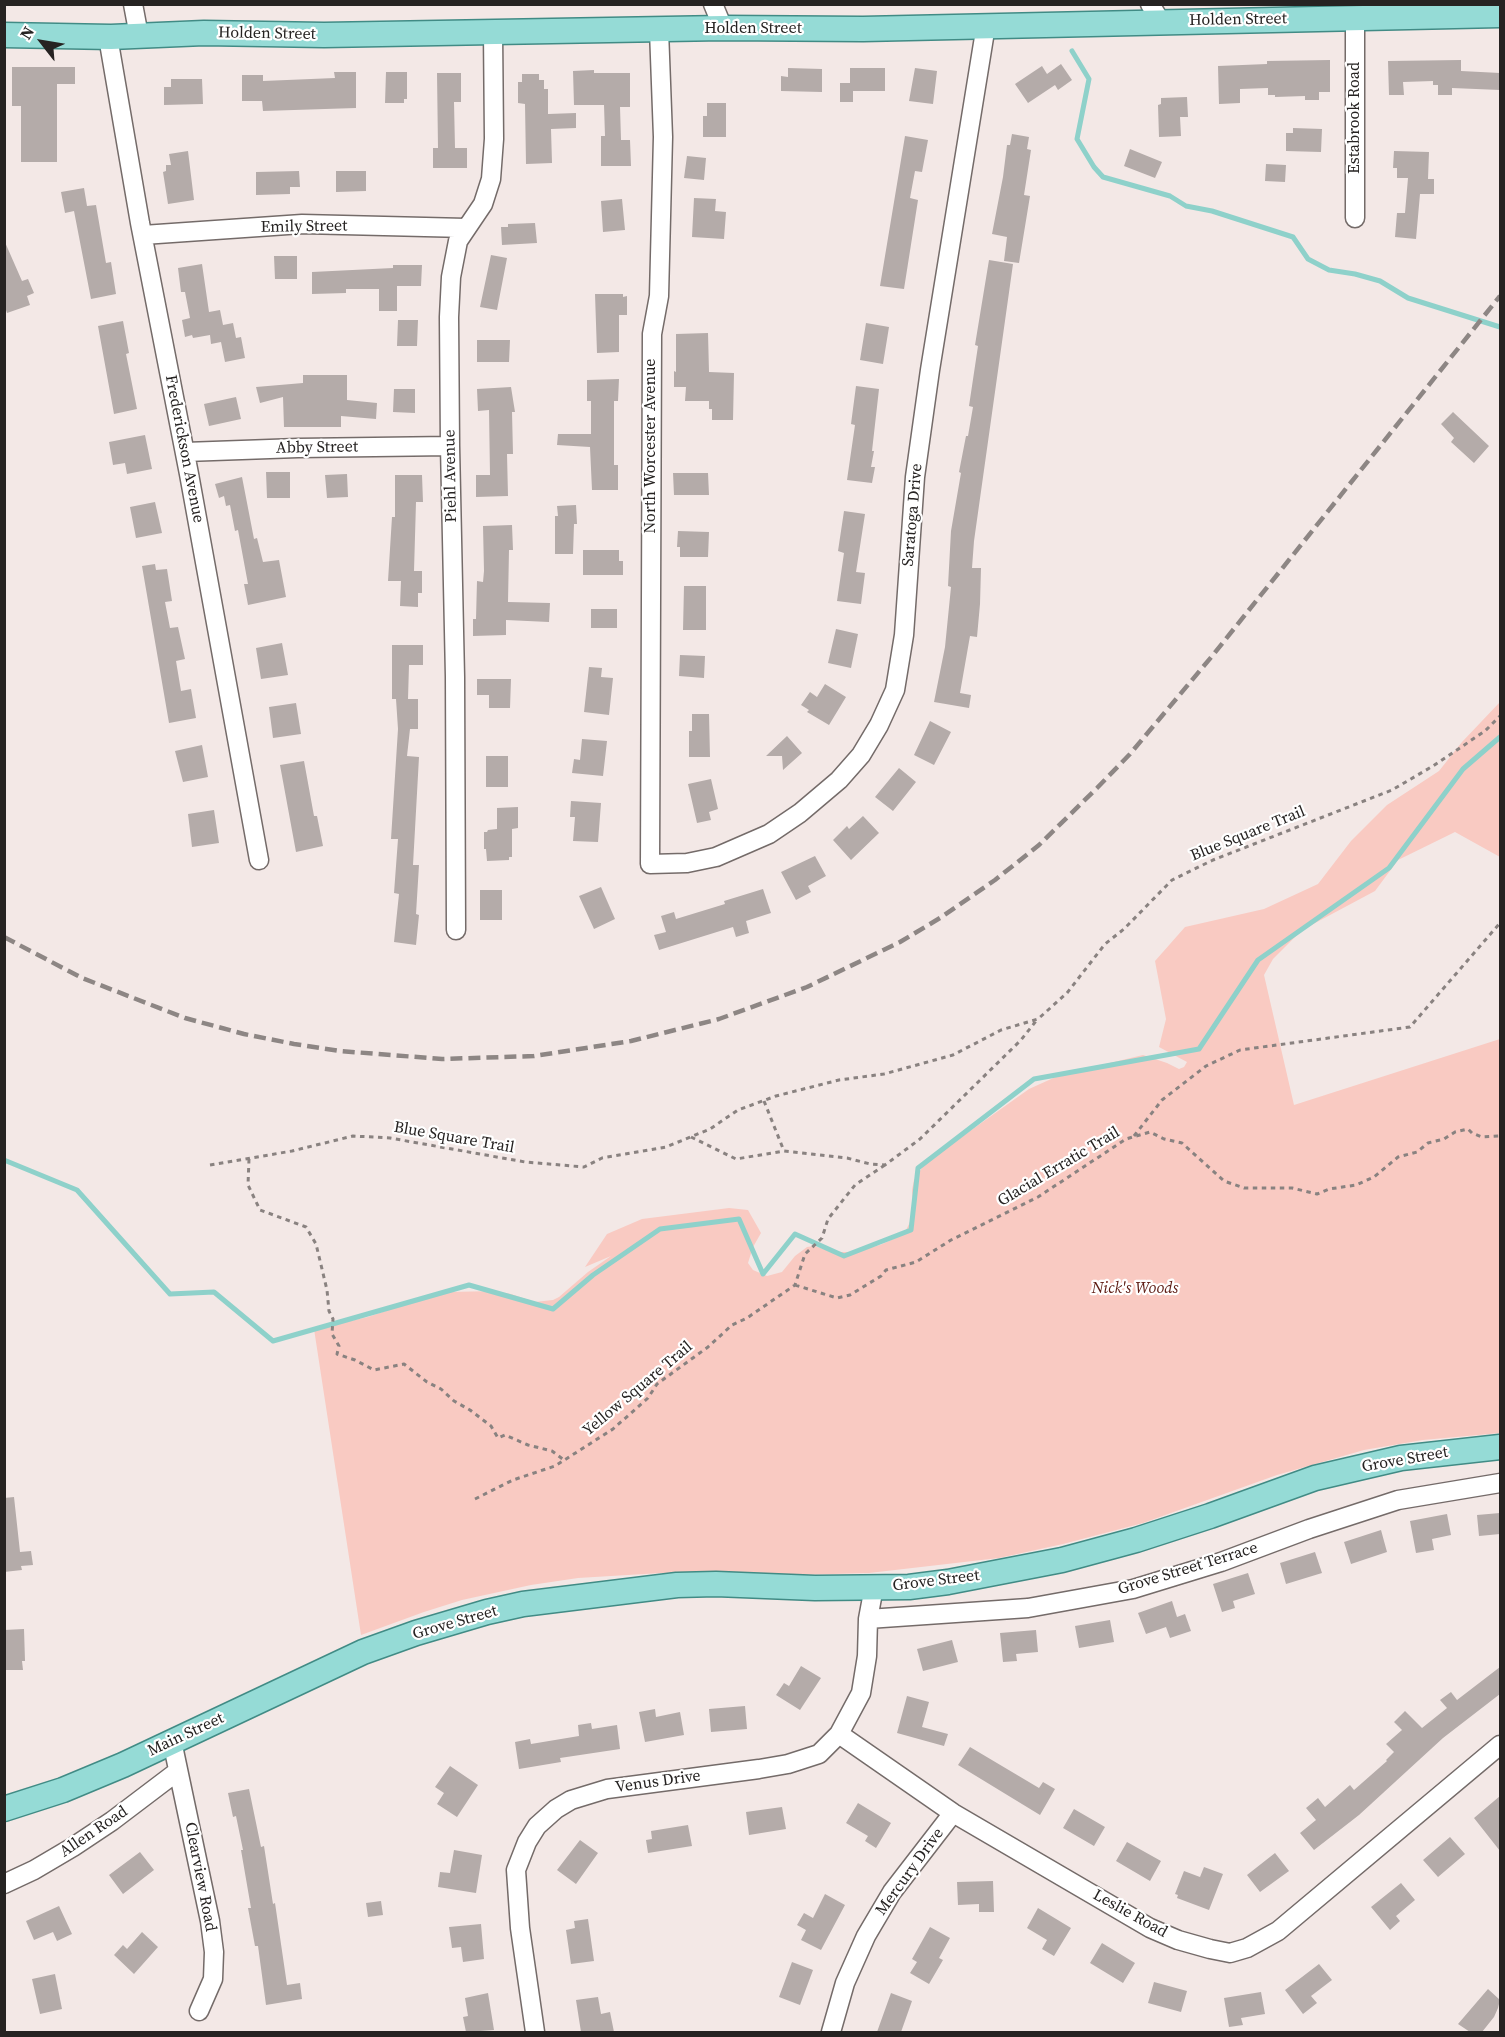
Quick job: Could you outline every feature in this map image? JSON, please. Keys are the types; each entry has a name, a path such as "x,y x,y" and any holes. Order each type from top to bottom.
{"main road":[{"name":"Holden Street","path":"4,35 108,37 204,33 324,34 723,28 863,29 986,25 1155,13 1355,18 1500,15"},
{"name":"Grove Street","path":"363,1652 487,1612 523,1604 610,1593 687,1585 793,1588 909,1587 948,1582 1062,1560 1136,1540 1315,1478 1401,1458 1500,1447"},
{"name":"Main Street","path":"4,1809 63,1790 123,1765 363,1652"}],"street":[{"path":"133,4 139,36"},
{"path":"713,4 723,28"},
{"name":"Estabrook Road","path":"1355,18 1355,218"},
{"name":"Saratoga Drive","path":"650,864 687,863 717,856 769,834 800,813 839,780 861,755 879,726 895,690 904,635 915,477 986,25"},
{"name":"North Worcester Avenue","path":"650,864 652,334 659,296 663,149 658,30"},
{"name":"Piehl Avenue","path":"456,930 449,317 451,276 458,242 483,204 491,179 494,139 493,32"},
{"name":"Frederickson Avenue","path":"108,37 260,860"},
{"name":"Emily Street","path":"143,235 302,224 466,228"},
{"name":"Abby Street","path":"185,452 450,446"},
{"name":"Grove Street Terrace","path":"868,1619 1028,1608 1133,1589 1221,1562 1309,1529 1398,1500 1500,1483"},
{"name":"Venus Drive","path":"535,2032 520,1928 516,1870 527,1842 537,1826 556,1809 579,1797 607,1789 788,1764 819,1754 839,1734 861,1694 867,1656 868,1619 874,1587"},
{"name":"Leslie Road","path":"839,1734 953,1813 1150,1928 1178,1940 1230,1953 1246,1948 1278,1931 1500,1745"},
{"name":"Clearview Road","path":"172,1741 209,1915 214,1952 213,1979 199,2011"},
{"name":"Allen Road","path":"4,1884 34,1870 73,1847 112,1821 178,1771"},
{"name":"Mercury Drive","path":"831,2032 845,1983 866,1936 892,1892 953,1813"}],"path":[{"name":"Blue Square Trail","path":"885,1165 920,1139 1015,1047 1038,1019 1067,993 1105,944 1124,929 1172,880 1224,855 1392,790 1485,731 1500,716"},
{"path":"1132,1137 1162,1100 1206,1066 1240,1050 1410,1027 1500,923"},
{"name":"Blue Square Trail","path":"210,1165 292,1151 354,1136 390,1138 525,1162 584,1167 602,1158 666,1147 710,1129 738,1110 764,1101 839,1080 884,1074 952,1055 1001,1029 1038,1019"},
{"path":"764,1101 784,1152"},
{"name":"Glacial Erratic Trail","path":"795,1285 837,1298 850,1295 881,1276 886,1270 916,1262 951,1240 1038,1197 1126,1139 1150,1132 1182,1143 1224,1181 1244,1188 1293,1188 1317,1194 1329,1189 1356,1185 1374,1177 1398,1157 1417,1152 1428,1143 1444,1139 1455,1132 1468,1129 1482,1137 1500,1136"},
{"path":"691,1137 736,1159 784,1152 847,1158 885,1165"},
{"path":"249,1159 248,1185 260,1210 306,1227 316,1244 327,1290 329,1311 333,1319 332,1334 339,1346 337,1354 374,1370 404,1364 491,1426 498,1438 506,1435 528,1445 552,1451 564,1460"},
{"path":"795,1285 806,1254 822,1238 828,1219 855,1185 885,1165"},
{"name":"Yellow Square Trail","path":"475,1499 564,1460 613,1429 648,1398 657,1384 708,1347 732,1325 747,1318 795,1285"}],"green space":[{"name":"Nick's Woods","path":"1500,702 1500,857 1455,832 1398,860 1375,891 1302,930 1273,959 1264,975 1294,1105 1500,1039 1500,1433 1423,1440 1364,1450 1277,1475 1143,1523 999,1558 869,1573 797,1575 661,1573 578,1578 531,1585 462,1600 361,1635 314,1329 368,1317 429,1296 449,1292 495,1291 535,1302 553,1300 611,1256 585,1267 607,1234 642,1219 729,1208 748,1210 761,1233 748,1263 753,1270 767,1276 782,1272 795,1256 807,1247 814,1246 834,1252 853,1252 880,1245 898,1237 905,1232 910,1222 914,1180 925,1163 1029,1089 1060,1075 1143,1055 1179,1069 1184,1067 1187,1062 1159,1047 1166,1019 1155,961 1185,927 1264,909 1318,884 1351,841 1387,805 1439,771 1462,742"}],"building":[{"path":"1330,60 1330,92 1319,92 1319,100 1305,100 1305,96 1275,97 1275,95 1268,95 1268,88 1240,89 1240,103 1219,104 1218,66 1267,64 1267,61"},
{"path":"1461,60 1461,71 1500,73 1500,90 1452,88 1452,95 1438,95 1438,85 1433,85 1433,81 1403,82 1404,95 1389,95 1388,61"},
{"path":"1061,64 1072,80 1058,90 1055,85 1028,103 1015,84 1042,66 1047,74"},
{"path":"12,67 75,67 75,84 57,84 57,162 21,162 21,106 12,106"},
{"path":"788,68 822,69 822,92 781,91 781,76 788,77"},
{"path":"850,68 885,68 885,91 853,91 853,102 840,102 840,83 850,83"},
{"path":"915,68 937,71 933,104 909,101"},
{"path":"594,70 594,73 630,73 630,107 620,107 621,140 630,140 631,166 601,166 601,136 605,136 604,105 574,105 573,71"},
{"path":"334,72 356,72 356,108 263,111 262,101 242,101 242,75 263,75 263,81 335,78"},
{"path":"386,72 407,72 407,99 404,99 404,103 385,103"},
{"path":"437,73 461,73 461,102 454,102 455,148 467,148 467,168 433,168 433,148 438,148"},
{"path":"522,74 539,74 539,80 544,80 544,89 548,89 548,114 576,113 576,128 551,129 552,163 526,164 525,104 518,103 518,82 522,82"},
{"path":"171,79 202,79 203,104 164,105 164,87 171,87"},
{"path":"1187,97 1188,117 1180,117 1181,136 1159,137 1158,105 1161,104 1161,98"},
{"path":"707,103 726,103 726,137 703,137 703,116 707,116"},
{"path":"1293,128 1322,129 1321,152 1286,151 1286,133 1293,133"},
{"path":"1012,134 1029,137 1027,149 1031,150 1024,195 1030,196 1019,263 1004,261 1007,237 992,234 1007,145 1010,145"},
{"path":"905,136 928,140 922,172 915,171 910,198 918,200 904,289 880,286"},
{"path":"1130,149 1162,162 1155,178 1124,166"},
{"path":"188,151 194,200 168,204 163,172 166,171 166,165 171,165 169,154"},
{"path":"1394,151 1429,152 1428,179 1434,179 1434,194 1420,194 1416,239 1395,237 1397,213 1405,213 1408,178 1397,178 1397,168 1393,168"},
{"path":"687,156 706,158 704,180 684,178"},
{"path":"1266,164 1286,165 1285,182 1265,181"},
{"path":"299,171 300,187 290,187 290,194 256,195 256,172"},
{"path":"336,171 366,171 366,191 336,192"},
{"path":"84,188 87,206 96,205 106,263 111,262 116,294 91,299 74,211 65,213 61,192"},
{"path":"694,198 716,199 715,211 726,212 724,239 692,237"},
{"path":"622,199 625,230 603,232 601,201"},
{"path":"535,223 537,243 502,245 501,227 508,227 508,224"},
{"path":"4,240 22,281 28,279 34,293 27,296 30,305 7,313 4,304"},
{"path":"491,255 507,258 497,310 480,307"},
{"path":"274,256 297,256 297,279 275,279"},
{"path":"989,260 1013,264 974,541 972,568 981,568 977,637 970,636 960,693 971,695 969,708 934,702 945,647 951,587 948,586 951,531 961,473 959,472 973,407 969,406 978,346 975,345"},
{"path":"202,264 209,312 220,310 223,325 233,323 236,338 241,337 245,358 225,362 221,342 211,344 210,335 185,337 182,320 190,318 185,292 181,292 178,268"},
{"path":"393,265 422,265 421,286 397,286 397,311 379,311 379,289 346,289 346,293 312,294 312,272 393,268"},
{"path":"595,294 627,296 627,315 619,315 619,352 597,353"},
{"path":"398,320 418,320 417,346 397,346"},
{"path":"123,321 129,353 126,354 137,409 114,414 98,326"},
{"path":"866,323 889,327 883,364 860,360"},
{"path":"708,333 709,372 734,373 733,420 712,420 709,401 685,401 686,387 674,387 676,334"},
{"path":"477,340 510,340 509,362 477,362"},
{"path":"303,375 347,375 347,400 377,403 376,419 341,416 341,427 284,427 283,397 260,403 256,387 303,383"},
{"path":"619,379 618,401 614,401 614,465 618,465 618,490 592,490 590,447 557,445 558,434 591,434 591,401 587,401 587,380"},
{"path":"856,386 879,389 872,451 874,451 871,467 875,467 872,483 847,480 855,425 851,424"},
{"path":"511,387 515,412 512,412 513,454 507,454 508,496 476,497 476,475 490,475 489,410 478,411 477,389"},
{"path":"394,389 415,389 415,413 393,412"},
{"path":"236,397 241,419 209,426 204,404"},
{"path":"1453,412 1489,446 1474,463 1451,442 1454,438 1441,424"},
{"path":"145,435 152,469 127,474 125,463 113,465 109,442"},
{"path":"266,472 290,472 290,498 267,498"},
{"path":"673,473 708,473 709,495 674,495"},
{"path":"347,474 348,497 327,498 325,475"},
{"path":"395,475 422,475 423,502 416,502 414,571 422,571 422,593 418,593 418,607 400,606 401,581 388,581 392,517 395,517"},
{"path":"242,477 254,539 257,538 263,562 279,560 286,597 248,605 244,584 248,584 238,530 235,531 230,505 226,506 224,496 219,498 215,484"},
{"path":"155,502 162,533 136,538 130,507"},
{"path":"576,505 577,524 574,524 573,554 555,554 557,506"},
{"path":"844,511 865,514 856,572 865,573 861,604 837,601 844,553 838,551"},
{"path":"512,525 513,550 509,550 508,602 550,603 549,622 506,620 506,635 473,636 477,581 483,582 484,571 483,526"},
{"path":"678,531 709,532 708,557 680,557 680,547 677,547"},
{"path":"583,550 619,550 619,561 623,561 623,575 583,575"},
{"path":"155,564 156,570 167,569 172,601 165,602 170,628 178,627 185,659 176,661 181,691 191,689 196,718 169,723 142,566"},
{"path":"684,586 706,586 706,630 683,630"},
{"path":"591,609 617,609 617,628 591,628"},
{"path":"836,629 858,634 851,668 828,663"},
{"path":"282,643 288,675 261,679 256,648"},
{"path":"392,645 423,645 423,665 409,665 408,699 392,699"},
{"path":"680,655 705,656 704,678 679,676"},
{"path":"589,667 602,668 601,677 613,678 609,715 584,712"},
{"path":"477,679 511,679 510,708 489,708 489,695 477,695"},
{"path":"825,684 846,697 829,725 807,712 809,710 801,705 810,692 817,697"},
{"path":"396,699 418,699 418,729 410,729 407,756 419,757 413,865 419,865 416,914 419,915 416,945 394,942 399,894 394,893 398,839 391,839 398,729"},
{"path":"296,703 301,734 273,738 269,707"},
{"path":"692,714 709,714 710,757 689,757 689,731 692,731"},
{"path":"930,721 951,732 934,765 914,755"},
{"path":"787,736 802,753 783,770 782,756 766,756"},
{"path":"582,739 607,741 603,776 572,773 574,759 580,760"},
{"path":"202,745 208,777 183,782 175,751"},
{"path":"486,756 508,756 508,787 486,787"},
{"path":"304,761 314,816 317,816 323,846 296,852 280,765"},
{"path":"899,768 916,782 893,811 875,797"},
{"path":"711,779 718,809 709,812 711,820 697,823 688,784"},
{"path":"571,801 601,803 598,842 573,841 575,817 570,817"},
{"path":"518,807 518,828 512,829 512,857 509,857 509,860 487,861 484,832 497,829 497,808"},
{"path":"214,810 219,843 192,847 188,814"},
{"path":"863,816 879,833 851,860 833,840 847,826 849,829"},
{"path":"815,856 826,876 808,886 811,892 796,900 781,872"},
{"path":"601,887 615,919 594,929 579,896"},
{"path":"763,889 771,913 746,921 749,933 736,937 733,927 659,950 654,935 666,932 661,916 674,912 676,919"},
{"path":"480,890 502,890 502,920 480,920"},
{"path":"14,1497 20,1552 31,1551 33,1565 21,1566 22,1570 4,1572 4,1498"},
{"path":"1500,1513 1500,1534 1479,1536 1477,1515"},
{"path":"1447,1514 1451,1535 1432,1539 1434,1550 1416,1553 1410,1521"},
{"path":"1381,1530 1387,1552 1351,1564 1344,1542"},
{"path":"1315,1552 1322,1573 1286,1584 1280,1563"},
{"path":"1248,1573 1255,1594 1233,1601 1235,1608 1222,1612 1213,1584"},
{"path":"1172,1601 1177,1617 1185,1614 1191,1631 1170,1638 1166,1627 1146,1634 1138,1613"},
{"path":"1110,1620 1114,1642 1079,1648 1075,1626"},
{"path":"24,1629 23,1670 4,1670 4,1630"},
{"path":"1036,1630 1038,1652 1016,1654 1017,1661 1003,1662 1000,1633"},
{"path":"952,1640 958,1662 923,1671 917,1649"},
{"path":"801,1666 821,1678 800,1710 776,1695 784,1683 789,1686"},
{"path":"1500,1667 1500,1694 1443,1738 1359,1815 1314,1850 1300,1833 1316,1820 1306,1808 1318,1798 1325,1807 1350,1785 1354,1790 1387,1761 1394,1752 1386,1744 1402,1730 1394,1722 1405,1711 1422,1728 1447,1708 1440,1700 1451,1692 1457,1700"},
{"path":"907,1696 929,1702 922,1727 948,1734 944,1746 897,1733"},
{"path":"745,1706 747,1729 711,1732 709,1709"},
{"path":"655,1709 656,1717 680,1712 684,1735 645,1742 639,1712"},
{"path":"591,1723 592,1729 617,1725 620,1749 560,1758 561,1762 519,1769 515,1742 530,1739 531,1744 579,1736 578,1725"},
{"path":"970,1747 1039,1788 1043,1782 1055,1789 1040,1815 958,1765"},
{"path":"450,1766 478,1785 457,1817 437,1804 444,1793 435,1787"},
{"path":"249,1789 261,1847 264,1846 287,1985 300,1983 302,1999 266,2005 258,1946 255,1946 248,1908 251,1908 241,1850 243,1850 236,1816 233,1817 228,1793"},
{"path":"1500,1796 1500,1851 1474,1818"},
{"path":"858,1803 891,1823 876,1848 865,1841 868,1836 846,1823"},
{"path":"782,1807 786,1829 749,1835 746,1812"},
{"path":"1074,1809 1105,1827 1094,1846 1063,1828"},
{"path":"688,1825 692,1846 648,1853 646,1840 652,1839 651,1831"},
{"path":"1450,1837 1465,1854 1438,1877 1423,1860"},
{"path":"580,1840 598,1853 576,1884 557,1870"},
{"path":"1127,1842 1161,1861 1150,1881 1116,1861"},
{"path":"454,1850 482,1855 476,1893 438,1887 440,1872 450,1873"},
{"path":"140,1852 154,1870 123,1894 109,1875"},
{"path":"1275,1853 1289,1871 1260,1892 1247,1875"},
{"path":"1204,1867 1223,1874 1209,1910 1177,1898 1178,1895 1175,1894 1184,1871 1200,1877"},
{"path":"993,1881 994,1912 979,1912 979,1904 958,1905 957,1882"},
{"path":"1401,1883 1415,1900 1396,1916 1400,1921 1390,1930 1371,1907"},
{"path":"825,1894 845,1905 821,1950 801,1940 806,1930 797,1925 804,1913 813,1918"},
{"path":"381,1901 383,1915 368,1917 366,1903"},
{"path":"59,1906 72,1934 57,1941 53,1932 34,1940 26,1921"},
{"path":"1038,1908 1071,1928 1054,1956 1042,1949 1047,1940 1027,1928"},
{"path":"588,1919 594,1961 571,1964 566,1930 575,1928 574,1921"},
{"path":"481,1924 484,1959 463,1962 461,1947 452,1948 449,1927"},
{"path":"930,1927 950,1938 939,1958 943,1960 929,1984 910,1973 917,1962 912,1959"},
{"path":"142,1932 158,1947 134,1974 114,1955 123,1945 127,1949"},
{"path":"1102,1943 1135,1963 1123,1983 1090,1963"},
{"path":"792,1962 813,1970 800,2005 779,1997"},
{"path":"1319,1964 1332,1980 1311,1996 1317,2003 1303,2014 1285,1990"},
{"path":"55,1974 62,2009 40,2014 32,1979"},
{"path":"1154,1982 1187,1991 1181,2012 1148,2003"},
{"path":"1488,1989 1500,2000 1498,2008 1482,2032 1470,2032 1458,2024"},
{"path":"1261,1992 1265,2014 1241,2018 1243,2025 1229,2027 1224,1998"},
{"path":"488,1993 494,2030 466,2032 463,2017 468,2016 465,1998"},
{"path":"891,1993 912,2001 901,2032 877,2032"},
{"path":"598,1997 601,2014 610,2012 614,2032 581,2032 576,2000"}],"waterway":[{"path":"1072,51 1089,79 1077,139 1103,177 1170,196 1186,206 1212,211 1293,237 1308,259 1329,270 1380,281 1408,298 1500,327"},
{"path":"4,1160 77,1190 170,1294 214,1292 273,1341 469,1285 553,1309 593,1275 660,1229 739,1219 763,1274 795,1234 844,1256 911,1230 918,1168 1034,1079 1199,1049 1258,960 1389,868 1463,769 1500,737"}],"railway":[{"path":"4,937 82,978 185,1018 244,1034 294,1044 340,1051 442,1059 534,1056 631,1041 719,1019 807,987 900,942 940,918 995,880 1039,845 1097,788 1130,754 1213,655 1500,296"}]}
